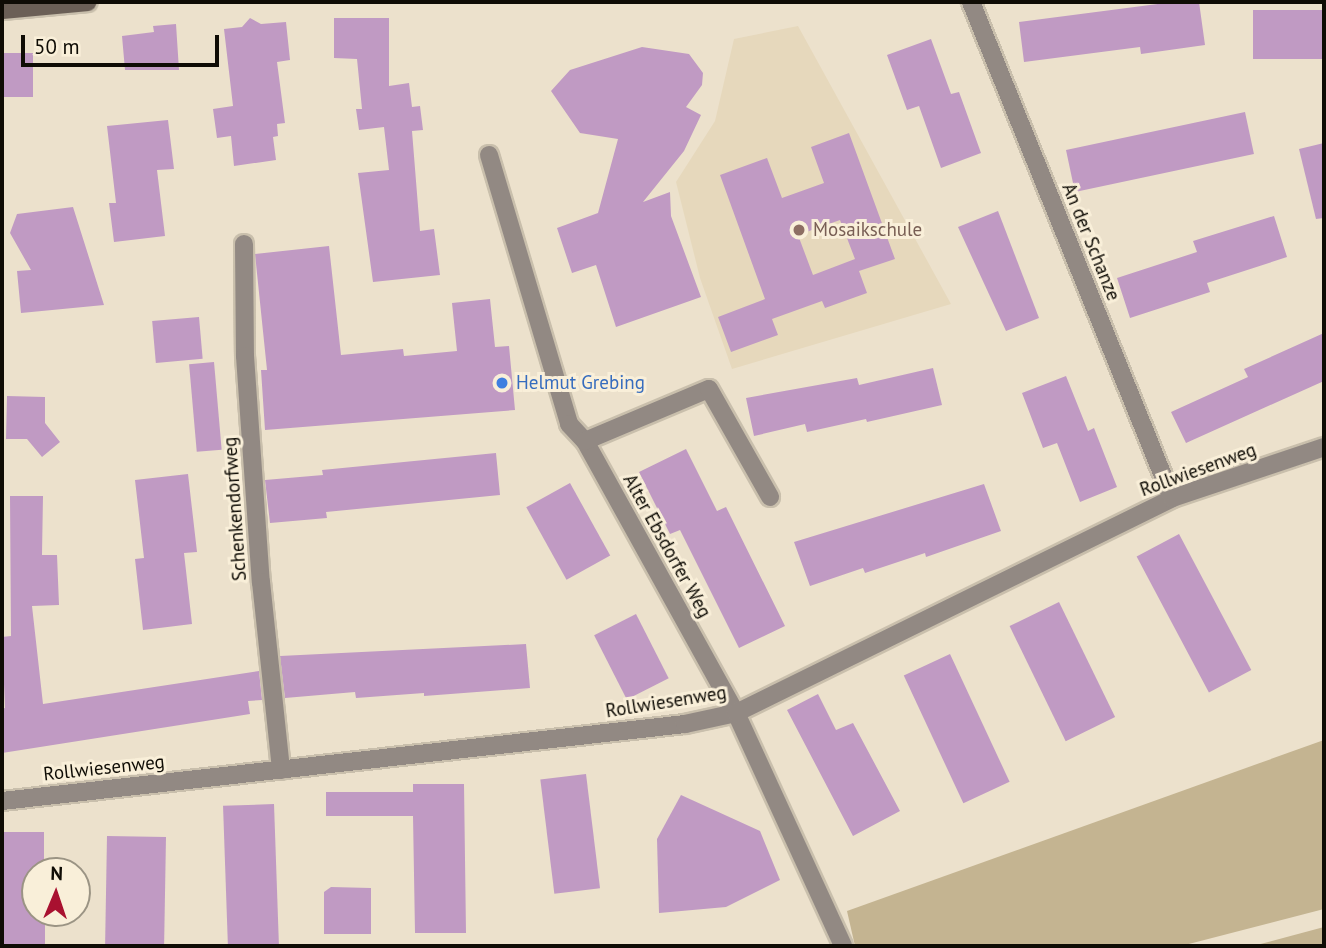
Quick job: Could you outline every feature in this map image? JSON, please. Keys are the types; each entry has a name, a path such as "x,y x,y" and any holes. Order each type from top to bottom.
{"main road":[{"path":"2,10 88,2"}],"street":[{"name":"An der Schanze","path":"975,3 1172,498"},
{"name":"Alter Ebsdorfer Weg","path":"489,155 569,424 585,441 736,713 843,946"},
{"name":"Schenkendorfweg","path":"244,244 245,356 260,568 281,769"},
{"path":"585,441 709,389 770,497"},
{"name":"Rollwiesenweg","path":"2,801 685,724 736,713 1172,498 1324,447"}],"shaded area":[{"name":"Mosaikschule","path":"798,26 951,304 732,369 700,278 676,182 715,121 734,39"},
{"path":"1324,740 1324,909 1181,946 855,946 847,911"},
{"path":"1324,927 1324,946 1253,946"}],"building":[{"path":"1173,2 1199,2 1205,45 1141,54 1140,47 1024,62 1019,22"},
{"path":"1253,10 1324,10 1324,59 1253,59"},
{"path":"250,18 261,24 286,22 290,60 277,62 285,123 277,124 278,136 273,137 276,160 234,166 231,136 217,138 213,109 233,106 224,29 242,27"},
{"path":"334,18 389,18 389,86 409,83 412,107 420,106 423,130 412,131 420,231 434,229 440,275 373,282 358,173 389,170 384,127 359,130 356,109 362,109 357,59 334,58"},
{"path":"176,24 179,70 125,70 122,36 154,32 153,26"},
{"path":"931,39 951,94 959,92 981,153 941,168 919,106 907,110 887,55"},
{"path":"642,47 689,54 703,73 702,85 686,107 701,115 684,151 643,202 670,192 671,216 701,297 616,327 596,265 572,273 557,228 598,213 618,139 580,133 551,91 570,70"},
{"path":"2,53 33,53 33,97 2,97"},
{"path":"1245,112 1254,154 1075,192 1066,150"},
{"path":"168,120 174,169 157,170 165,236 114,242 109,203 116,203 107,126"},
{"path":"849,133 895,259 859,271 867,293 825,308 822,301 772,319 778,335 731,352 718,317 765,299 720,175 767,158 782,198 824,183 811,147","holes":["840,220 855,259 813,275 798,235"]},
{"path":"1324,143 1324,218 1316,219 1299,149"},
{"path":"73,207 104,305 21,313 17,271 31,270 10,233 17,214"},
{"path":"998,211 1039,318 1006,331 958,227"},
{"path":"1274,216 1287,257 1207,283 1210,292 1130,318 1117,278 1197,252 1193,241"},
{"path":"329,246 341,355 403,349 404,356 457,351 452,303 490,299 495,347 509,346 515,410 265,430 261,370 267,370 255,254"},
{"path":"199,317 203,359 156,363 152,321"},
{"path":"1324,333 1324,381 1186,443 1171,412 1248,377 1244,369"},
{"path":"214,362 222,450 197,452 189,364"},
{"path":"933,368 942,405 807,432 805,424 754,436 746,398 857,378 859,385"},
{"path":"1066,376 1088,431 1094,428 1117,487 1080,502 1057,443 1043,448 1022,393"},
{"path":"7,396 45,397 45,423 60,442 42,457 27,439 6,439"},
{"path":"686,449 717,511 726,507 785,626 739,648 680,530 670,534 639,472"},
{"path":"496,453 500,495 326,512 327,518 270,523 265,480 323,475 322,470"},
{"path":"188,474 197,552 184,553 192,624 143,630 135,559 144,558 135,480"},
{"path":"570,483 610,556 567,580 526,507"},
{"path":"984,484 1001,531 926,557 925,553 865,573 863,568 810,586 794,542"},
{"path":"10,496 43,496 42,555 57,555 59,605 32,606 43,704 259,671 262,700 248,701 250,714 2,753 2,709 5,708 2,637 11,636"},
{"path":"1179,534 1251,670 1209,693 1137,557"},
{"path":"1059,602 1115,717 1066,741 1010,626"},
{"path":"636,614 669,678 627,699 594,635"},
{"path":"526,644 530,688 424,696 424,693 356,698 355,692 285,698 280,656"},
{"path":"950,654 1010,782 963,803 904,676"},
{"path":"818,694 836,730 853,723 900,811 853,836 787,710"},
{"path":"586,774 600,888 554,894 540,780"},
{"path":"413,784 464,784 466,933 415,933 413,816 326,816 326,792 413,792"},
{"path":"681,795 760,831 780,880 726,907 659,913 657,839"},
{"path":"274,804 279,946 228,946 223,806"},
{"path":"2,832 44,832 44,857 21,857 21,927 45,927 45,946 2,946"},
{"path":"107,836 166,837 164,946 105,946"},
{"path":"331,887 371,888 371,934 324,934 324,892"}],"place":[{"name":"Mosaikschule","path":"799,230"},
{"name":"Helmut Grebing","path":"502,383"}]}
